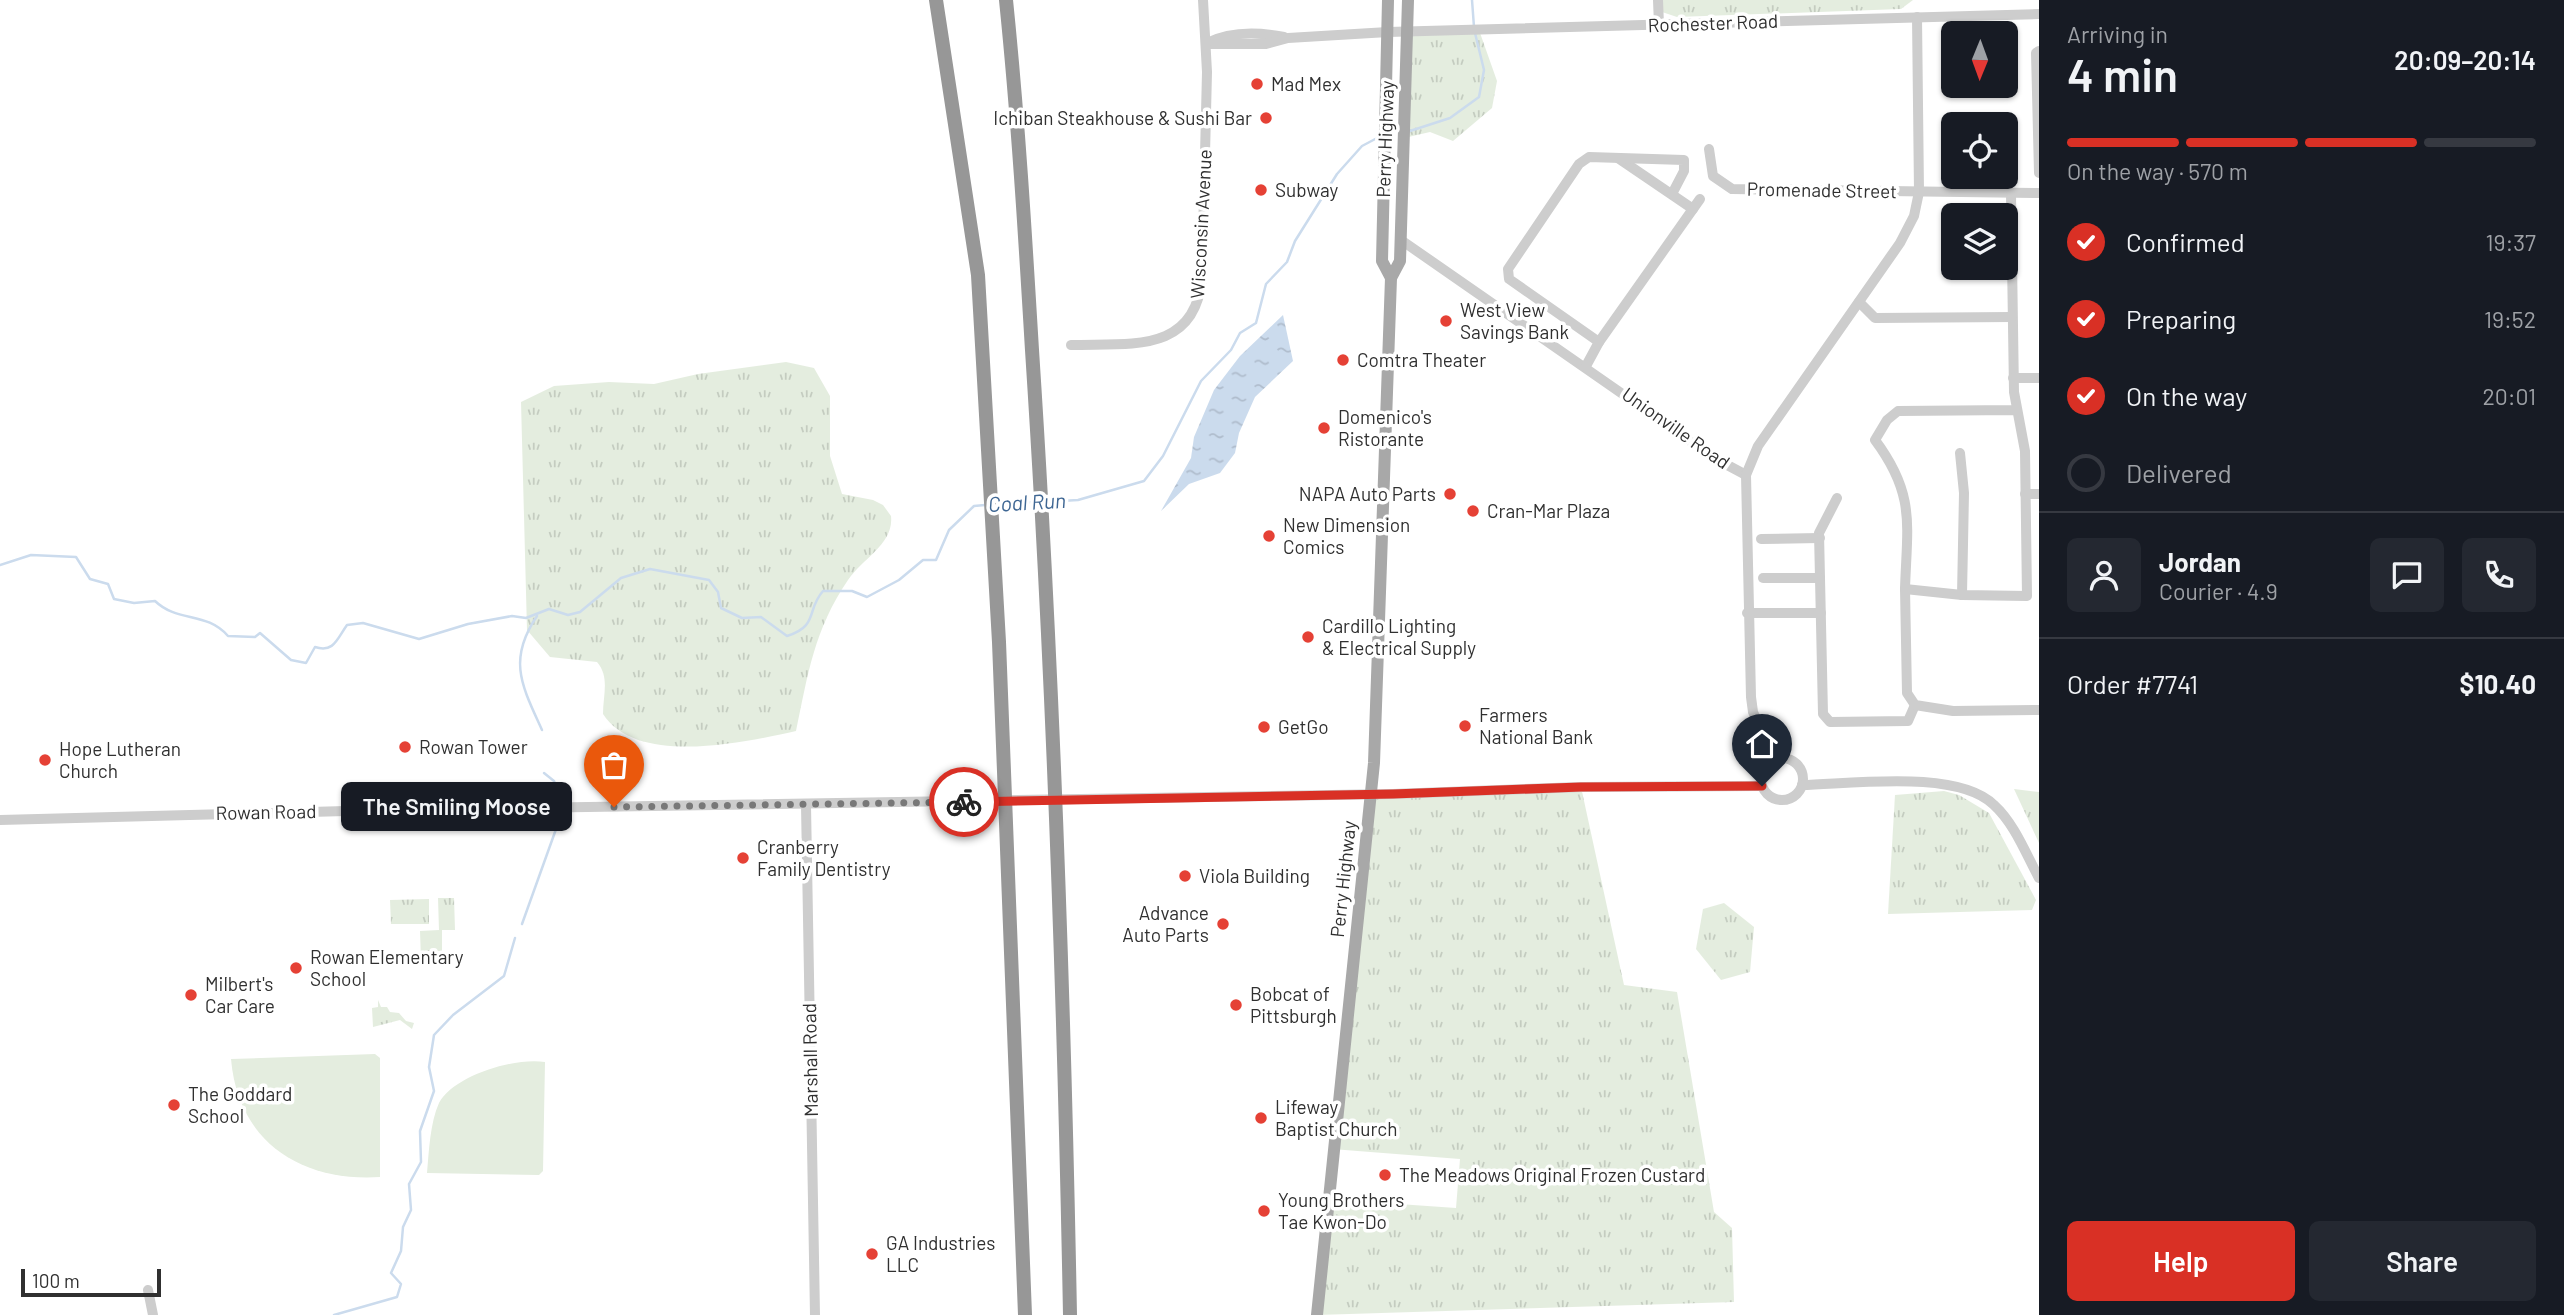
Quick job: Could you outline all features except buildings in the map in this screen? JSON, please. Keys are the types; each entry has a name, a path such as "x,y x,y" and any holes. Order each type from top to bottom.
{"highway":[{"path":"936,0 978,275 999,642 1024,1272 1023,1315"},
{"path":"1006,0 1020,133 1042,474 1066,1095 1070,1315"}],"main road":[{"name":"Perry Highway","path":"1388,0 1382,261 1391,278"},
{"name":"Perry Highway","path":"1317,1315 1371,794 1379,671 1391,278 1400,261 1401,240 1408,0"}],"street":[{"name":"Wisconsin Avenue","path":"1072,345 1150,341 1182,327 1195,310 1202,278 1206,44 1203,0"},
{"path":"1658,0 1659,25"},
{"name":"Rochester Road","path":"1388,32 2039,14"},
{"path":"1746,475 1758,446 1860,302 1900,243 1914,216 1919,192 1917,17"},
{"path":"1206,44 1223,35 1266,33 1288,38 1388,32"},
{"path":"2039,51 2036,53 2039,173"},
{"name":"Promenade Street","path":"1709,149 1713,176 1732,189 2039,193"},
{"path":"1599,342 1509,279 1507,274 1583,160 1589,157 1684,160 1684,171 1672,194"},
{"path":"1617,158 1693,209"},
{"path":"2011,194 2013,378 2015,410 2021,422 2025,451 2027,596"},
{"path":"1586,366 1599,342 1700,199"},
{"name":"Unionville Road","path":"1401,240 1586,366 1716,459 1746,475 1747,613 1753,712 1775,759"},
{"path":"1860,302 1875,318 2012,317"},
{"path":"2013,378 2039,378"},
{"path":"1914,705 1907,693 1905,589 1908,521 1904,491 1894,465 1875,440 1887,420 1898,411 2015,410"},
{"path":"1960,453 1964,492 1962,595"},
{"path":"2025,494 2039,494"},
{"path":"1837,498 1820,538 1823,714 1830,722 1908,721 1914,705"},
{"path":"1761,539 1820,538"},
{"path":"1763,578 1821,578"},
{"path":"1905,589 1962,595 2039,596"},
{"path":"1747,613 1821,613"},
{"path":"1914,705 1953,711 2039,710"},
{"path":"1775,759 1795,763 1802,775 1801,785 1797,793 1785,799 1772,797 1762,786 1765,767 1775,759"},
{"path":"1801,785 1943,782 1968,789 1984,796 2002,813 2039,878"},
{"name":"Rowan Road","path":"0,820 333,811 806,805 1371,794 1581,787 1762,786"},
{"name":"Marshall Road","path":"806,805 814,1315"},
{"path":"148,1290 153,1315"}],"green space":[{"path":"1662,0 1913,0 1901,9 1677,17 1659,11"},
{"path":"1479,30 1497,81 1492,108 1453,141 1430,132 1404,138 1407,32"},
{"path":"786,362 814,368 830,396 830,456 842,494 873,500 883,505 891,516 888,535 848,580 827,617 814,653 796,731 750,740 694,746 666,746 640,741 619,730 603,714 605,680 597,662 550,657 527,630 521,402 554,386 609,382 654,384 698,374"},
{"path":"1581,787 1624,985 1677,992 1714,1212 1732,1228 1734,1302 1317,1315 1327,1199 1456,1208 1460,1159 1332,1149 1371,794"},
{"path":"2014,789 2039,792 2039,843"},
{"path":"1944,791 1959,795 1989,813 2036,900 2032,910 1888,914 1895,795"},
{"path":"438,898 454,898 455,930 442,930 442,960 421,960 420,931 439,930"},
{"path":"429,899 429,924 391,924 390,900"},
{"path":"1724,903 1754,927 1750,972 1721,980 1696,949 1703,909"},
{"path":"378,1000 381,1007 387,1007 390,1012 399,1013 406,1021 414,1023 412,1029 400,1020 373,1027 372,1008 378,1007"},
{"path":"375,1054 380,1058 380,1177 351,1177 324,1172 300,1164 278,1151 260,1134 246,1113 236,1088 231,1059"},
{"path":"517,1062 545,1062 543,1171 539,1175 427,1173 434,1119 439,1103 446,1093 457,1084 486,1070"}],"water":[{"path":"1283,315 1293,361 1255,397 1239,433 1235,453 1220,473 1189,484 1161,511 1191,458 1194,437 1214,390 1240,356"}],"waterway":[{"name":"Coal Run","path":"1472,0 1474,27"},
{"name":"Coal Run","path":"1410,131 1450,118 1479,97 1484,70 1475,33"},
{"name":"Coal Run","path":"1044,502 1078,500 1144,481 1163,456 1201,381 1231,350 1240,333 1256,323 1266,284 1287,262 1295,241 1337,174 1362,146 1379,137"},
{"name":"Coal Run","path":"996,504 1034,502"},
{"name":"Coal Run","path":"0,565 31,555 76,557 90,579 108,584 114,599 134,603 155,601 173,612 211,623 228,636 255,637 260,633 291,660 306,663 315,647 331,646 347,625 363,623 419,639 468,624 512,616 526,618 549,609 568,615 580,612 621,578 650,569 709,580 718,592 721,608 742,618 761,617 787,636 804,627 823,591 852,591 867,597 899,580 923,560 936,560 949,530 974,506 985,505"},
{"path":"537,616 522,646 520,660 524,686 542,730"},
{"path":"544,773 554,781 560,800"},
{"path":"522,924 560,818"},
{"path":"334,1315 397,1297 401,1284 391,1273 401,1251 403,1227 411,1210 409,1184 421,1162 420,1131 434,1091 429,1067 434,1035 453,1015 504,976 515,938"}],"way so far":[{"path":"614,807 964,802"}],"place":[{"name":"Mad Mex","path":"1257,84"},
{"name":"Ichiban Steakhouse & Sushi Bar","path":"1266,118"},
{"name":"Subway","path":"1261,190"},
{"name":"West View Savings Bank","path":"1446,321"},
{"name":"Comtra Theater","path":"1343,360"},
{"name":"Domenico's Ristorante","path":"1324,428"},
{"name":"NAPA Auto Parts","path":"1450,494"},
{"name":"Cran-Mar Plaza","path":"1473,511"},
{"name":"New Dimension Comics","path":"1269,536"},
{"name":"Cardillo Lighting & Electrical Supply","path":"1308,637"},
{"name":"Farmers National Bank","path":"1465,726"},
{"name":"GetGo","path":"1264,727"},
{"name":"Rowan Tower","path":"405,747"},
{"name":"Hope Lutheran Church","path":"45,760"},
{"name":"The Smiling Moose","path":"614,807"},
{"name":"Cranberry Family Dentistry","path":"743,858"},
{"name":"Viola Building","path":"1185,876"},
{"name":"Advance Auto Parts","path":"1223,924"},
{"name":"Rowan Elementary School","path":"296,968"},
{"name":"Milbert's Car Care","path":"191,995"},
{"name":"Bobcat of Pittsburgh","path":"1236,1005"},
{"name":"The Goddard School","path":"174,1105"},
{"name":"Lifeway Baptist Church","path":"1261,1118"},
{"name":"The Meadows Original Frozen Custard","path":"1385,1175"},
{"name":"Young Brothers Tae Kwon-Do","path":"1264,1211"},
{"name":"GA Industries LLC","path":"872,1254"}],"route":[{"path":"964,802 1393,794 1581,787 1762,786"}]}
